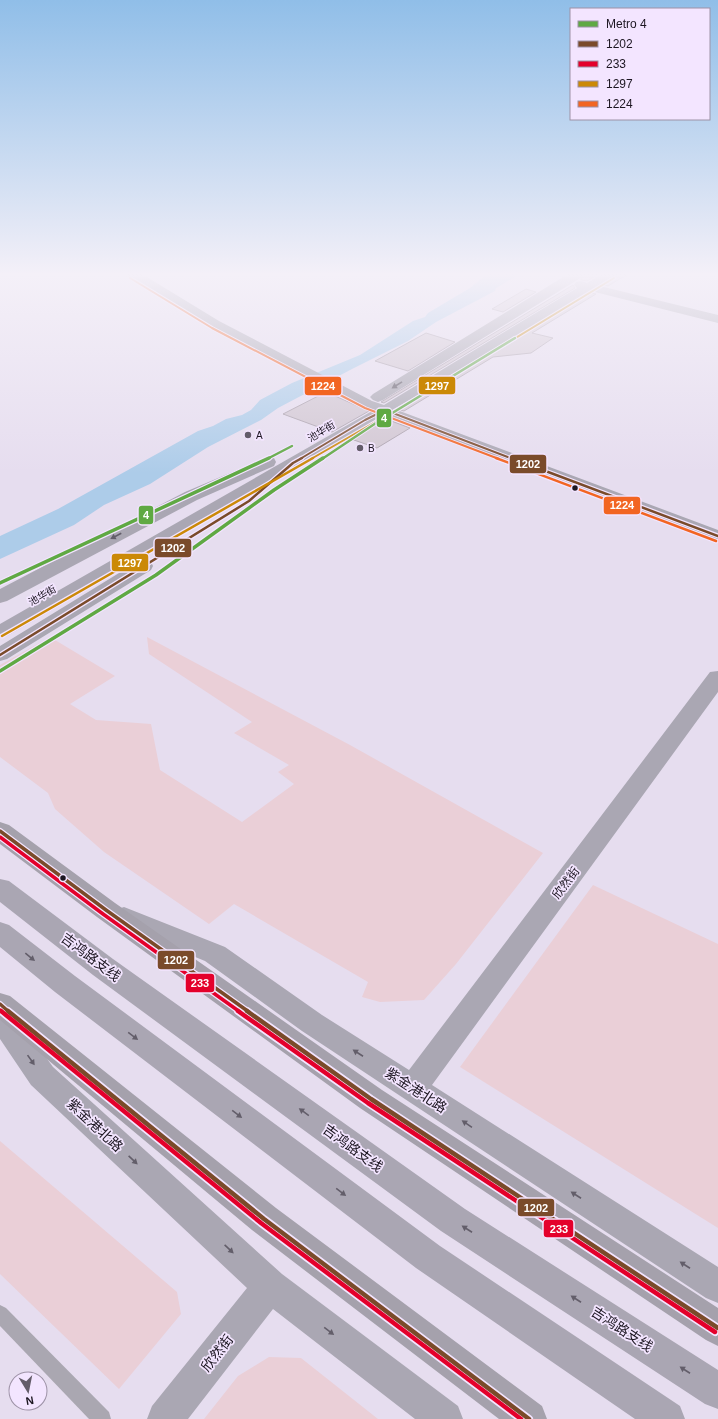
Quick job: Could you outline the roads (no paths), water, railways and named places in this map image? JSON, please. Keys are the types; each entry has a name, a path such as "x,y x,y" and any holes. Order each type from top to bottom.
{"highway":[{"name":"吉鸿路支线","path":"0,888 110,972 453,1220 718,1391"},
{"path":"0,932 65,984 428,1257 667,1419"}],"main road":[{"path":"245,340 368,404 718,536"},
{"name":"池华街","path":"285,460 368,404 470,340"},
{"name":"池华街","path":"0,620 285,460 385,410 500,340"},
{"path":"0,597 191,496 285,460"},
{"path":"0,655 249,501 285,460"},
{"name":"池华街","path":"0,632 181,528 254,478"},
{"name":"欣然街","path":"413,1088 718,677"},
{"name":"紫金港北路","path":"0,831 106,910 371,1099 718,1328"},
{"name":"紫金港北路","path":"106,910 214,954 312,1023 718,1286"},
{"path":"0,1004 264,1219 529,1419"},
{"name":"紫金港北路","path":"0,1016 42,1076 270,1286 445,1419"},
{"name":"欣然街","path":"165,1419 270,1286"}],"lane":[{"path":"0,1314 102,1419"}],"water":[{"path":"383,340 409,340 278,408 261,420 208,447 150,484 104,505 74,525 0,559 0,536 58,509 198,431 213,426 226,419 242,415 251,410 260,400 292,383 360,355"}],"metro line":[{"name":"4","path":"0,671 156,575 274,490 376,423 511,340"},
{"name":"4","path":"0,583 73,548 220,482 292,446"}],"place":[{"name":"A","path":"248,435"},
{"name":"B","path":"360,448"}]}
